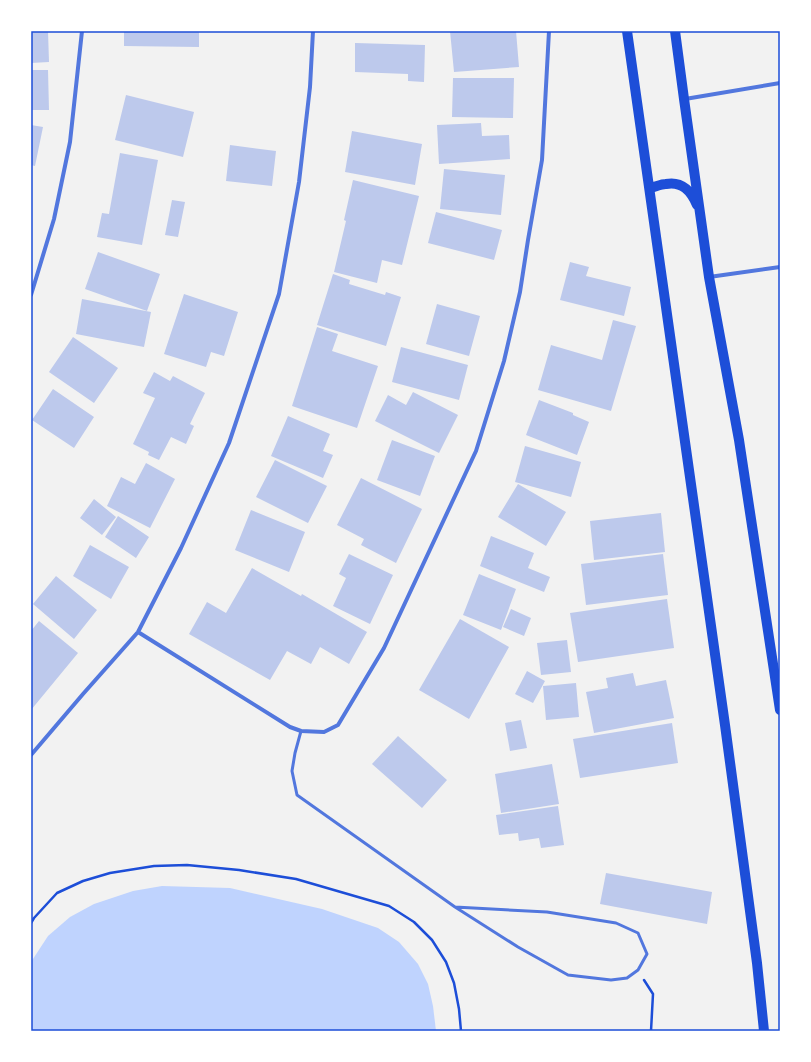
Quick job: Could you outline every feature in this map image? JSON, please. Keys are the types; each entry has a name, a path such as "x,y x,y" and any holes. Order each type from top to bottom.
{"main road":[{"path":"628,31 725,725 757,963 764,1031"},
{"path":"676,31 700,212 739,440 780,710"},
{"path":"650,188 666,183 681,184 692,196 700,212"}],"street":[{"path":"31,295 54,219 70,142 82,31"},
{"path":"31,755 138,632 181,548 229,443 279,294 299,182 310,87 312,31"},
{"path":"138,632 290,727 301,731 324,732 338,724 384,648 476,451 504,361 520,292 542,160 549,31"},
{"path":"684,99 780,83"},
{"path":"710,277 780,267"}],"lane":[{"path":"301,731 292,772 297,795 455,907 518,947 568,975 611,980 627,978 638,970 647,954 638,933 616,923 547,912 455,907"}],"path":[{"path":"31,923 57,893 82,881 110,873 154,866 188,865 239,870 296,879 389,906 414,922 432,940 446,962 454,983 462,1031"},
{"path":"638,970 653,994 651,1031"}],"water":[{"path":"162,886 230,888 322,909 378,928 399,942 418,964 428,984 433,1006 436,1031 31,1031 31,962 48,936 70,917 94,904 133,891"}],"building":[{"path":"31,31 48,31 49,62 31,63"},
{"path":"124,31 199,31 199,47 124,46"},
{"path":"450,31 516,31 519,67 454,72"},
{"path":"355,43 425,45 424,82 408,81 408,74 355,72"},
{"path":"31,70 48,70 49,110 31,110"},
{"path":"453,78 514,78 513,118 452,117"},
{"path":"126,95 194,112 183,157 115,140"},
{"path":"481,123 482,136 509,135 510,159 439,164 437,125"},
{"path":"31,125 43,127 35,166 31,165"},
{"path":"352,131 422,144 415,185 345,172"},
{"path":"230,145 276,151 272,186 226,181"},
{"path":"120,153 158,160 142,245 97,237 102,213 109,214"},
{"path":"444,169 505,175 501,215 440,209"},
{"path":"353,180 419,196 402,265 382,260 377,283 334,272 346,221 344,220"},
{"path":"172,200 185,202 178,237 165,235"},
{"path":"436,212 502,230 494,260 428,243"},
{"path":"98,252 160,274 147,311 85,289"},
{"path":"570,262 589,267 586,276 631,287 624,316 560,300"},
{"path":"333,274 350,280 349,284 385,295 386,292 401,297 386,346 317,325"},
{"path":"184,294 238,312 224,356 211,352 206,367 164,354"},
{"path":"82,299 151,312 144,347 76,334"},
{"path":"437,304 480,316 469,356 426,344"},
{"path":"613,320 636,326 611,411 538,390 551,345 602,360"},
{"path":"317,327 338,334 332,351 378,366 357,428 292,406"},
{"path":"73,337 118,368 94,403 49,372"},
{"path":"401,347 468,365 459,400 392,382"},
{"path":"154,372 170,381 173,376 205,393 190,424 194,426 186,444 171,437 159,460 148,455 149,452 133,444 155,398 143,393"},
{"path":"53,389 94,417 74,448 32,420"},
{"path":"413,392 458,415 439,453 375,421 388,395 406,405"},
{"path":"539,400 573,413 573,415 589,422 577,455 526,435"},
{"path":"288,416 330,434 323,451 333,455 323,478 271,456"},
{"path":"392,440 435,456 420,496 377,480"},
{"path":"525,446 581,462 571,497 515,482"},
{"path":"275,460 327,486 308,523 256,497"},
{"path":"146,463 175,479 150,528 107,506 121,477 135,484"},
{"path":"361,478 422,509 396,563 361,545 364,539 337,525"},
{"path":"518,484 566,512 546,546 498,517"},
{"path":"94,499 116,517 102,535 80,518"},
{"path":"251,510 305,532 289,572 235,550"},
{"path":"661,513 665,552 594,560 590,521"},
{"path":"118,516 149,537 136,558 105,537"},
{"path":"491,536 534,553 528,568 550,577 544,592 480,566"},
{"path":"90,545 129,567 111,599 73,576"},
{"path":"349,554 393,575 370,624 333,606 346,578 339,574"},
{"path":"663,554 668,595 586,605 581,564"},
{"path":"252,568 301,596 302,594 367,632 349,664 320,647 311,664 287,651 270,680 189,634 207,602 226,613"},
{"path":"479,574 516,589 501,630 463,615"},
{"path":"56,576 97,610 74,639 33,604"},
{"path":"667,599 674,648 578,662 570,613"},
{"path":"511,609 531,618 524,636 503,627"},
{"path":"460,619 509,647 469,719 419,690"},
{"path":"39,621 78,653 31,710 31,631"},
{"path":"567,640 571,672 541,675 537,643"},
{"path":"527,671 545,681 533,703 515,694"},
{"path":"633,673 636,686 666,680 674,718 594,733 586,692 608,688 606,678"},
{"path":"576,683 579,717 546,720 543,686"},
{"path":"521,720 527,748 510,751 505,723"},
{"path":"672,723 678,763 580,778 573,739"},
{"path":"398,736 447,780 422,808 372,764"},
{"path":"552,764 559,804 501,813 495,774"},
{"path":"558,806 564,845 541,848 539,838 519,841 518,833 499,835 496,815"},
{"path":"606,873 712,892 707,924 600,904"}]}
